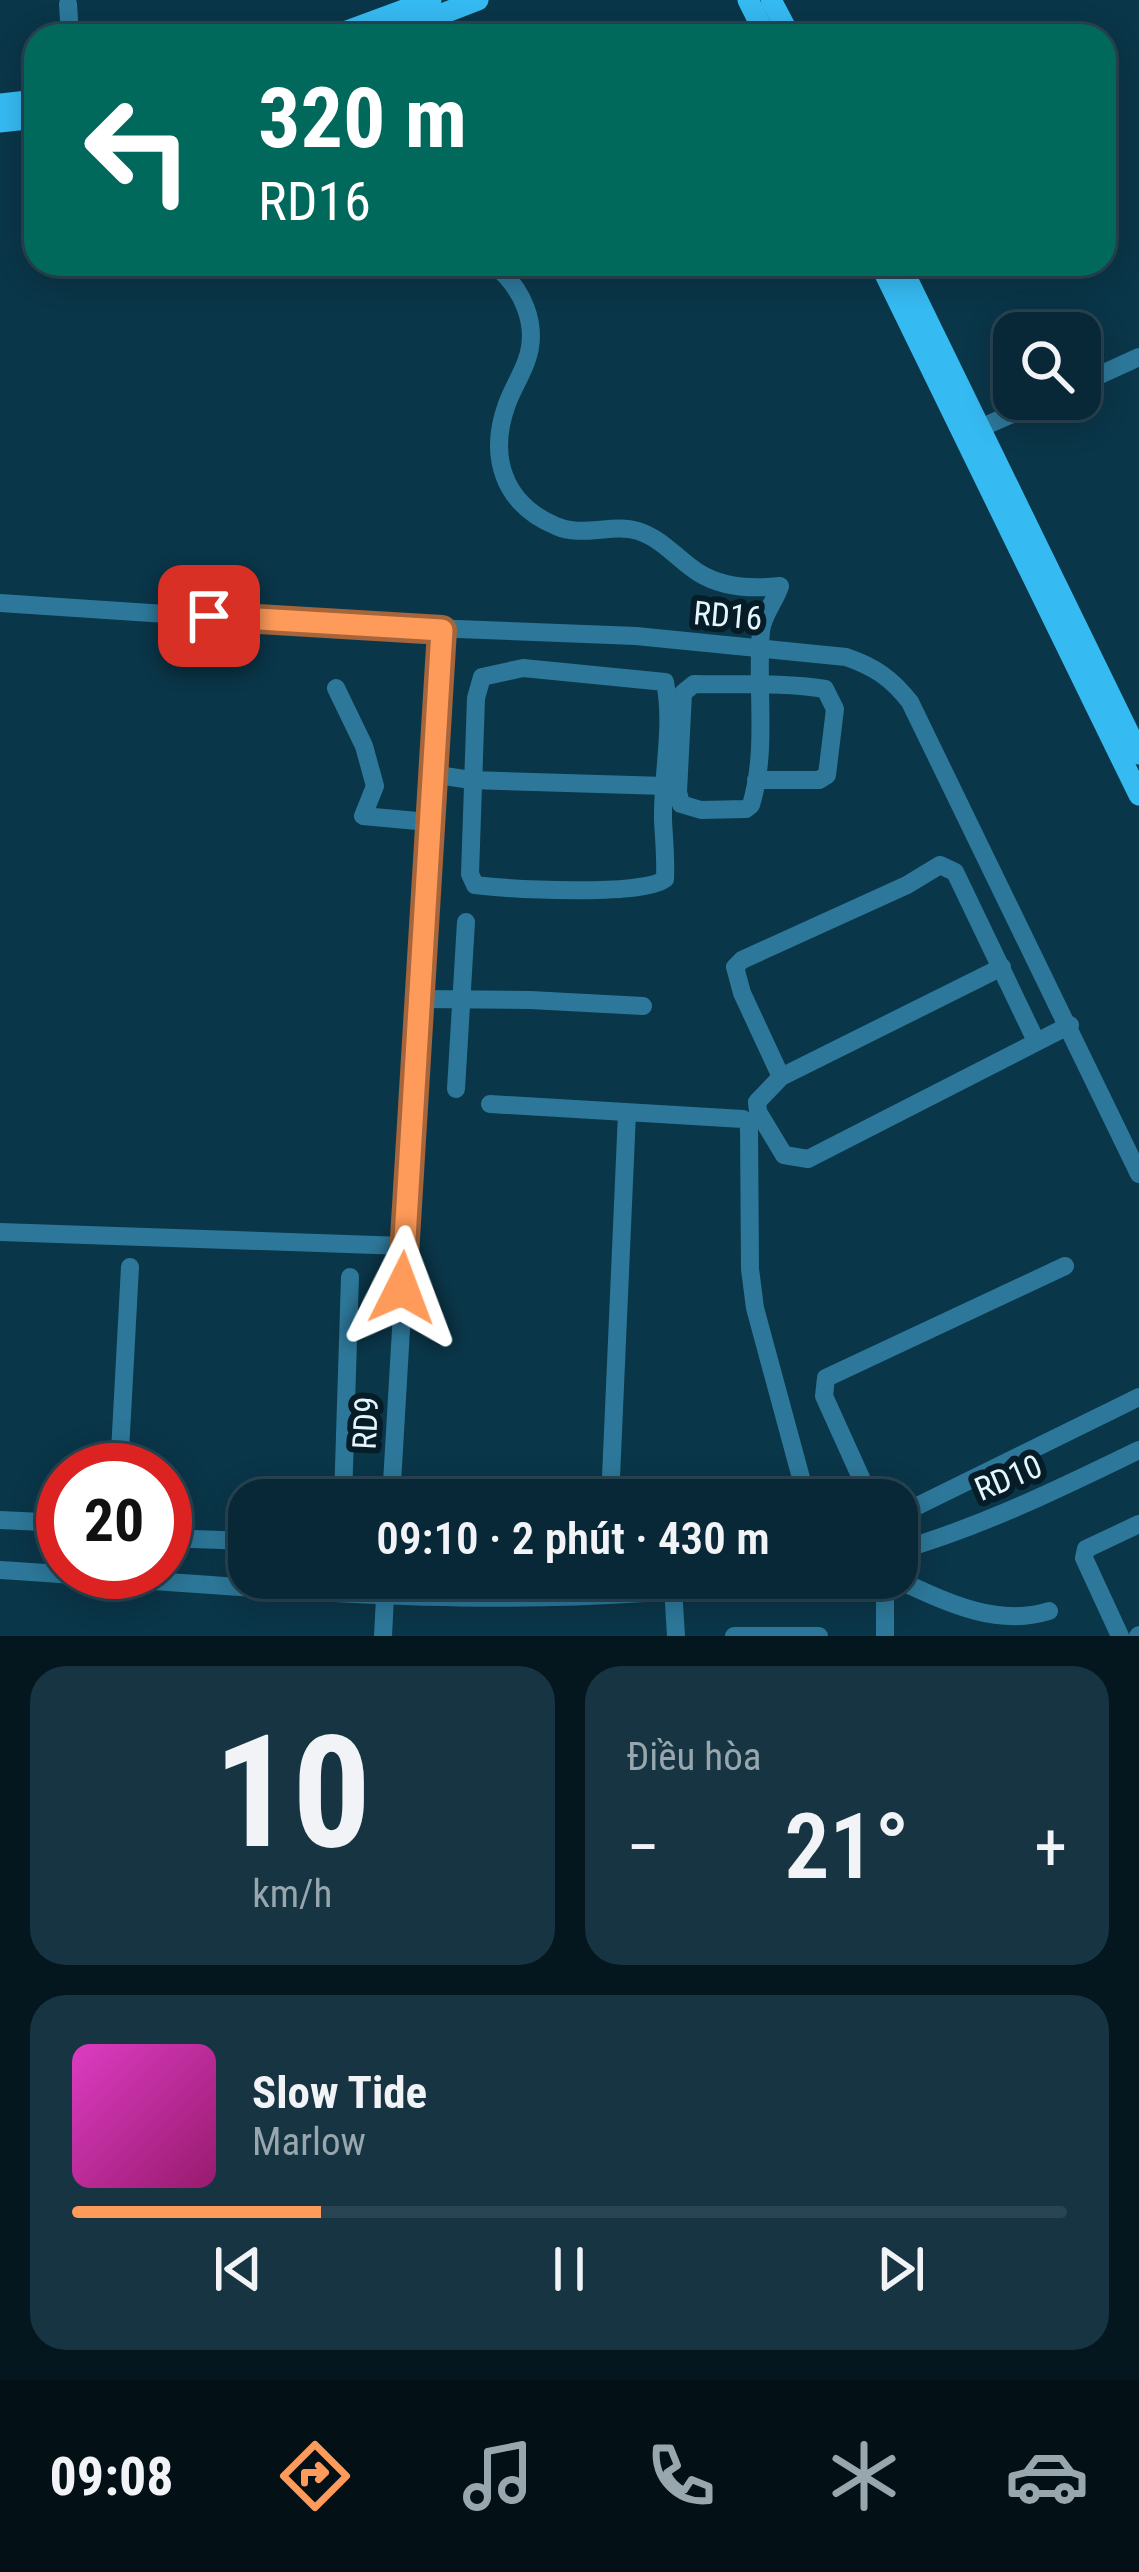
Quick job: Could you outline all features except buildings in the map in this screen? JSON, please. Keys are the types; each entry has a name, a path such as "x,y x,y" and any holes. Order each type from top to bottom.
{"main road":[{"path":"365,24 430,0"},
{"path":"416,24 478,0"},
{"path":"886,276 1139,754"},
{"path":"905,276 970,433 1139,795"}],"street":[{"path":"68,4 69,24"},
{"path":"506,276 514,283 530,327 528,357 506,406 499,456 502,480 512,495 558,528 631,529 651,536 700,574 731,586 780,586 764,618 762,648 761,686 756,780 746,809 687,808 678,791 682,704 687,686 761,686 825,689 835,710 827,775 819,780 756,780"},
{"path":"1101,374 1139,357"},
{"path":"970,433 999,420"},
{"name":"RD16","path":"0,603 442,630 636,636 846,657 873,666 893,680 910,703 1139,1174"},
{"name":"RD9","path":"392,1479 442,630"},
{"path":"524,668 664,682 668,722 664,786 665,879 659,885 633,890 475,885 470,874 472,732 482,677 524,668"},
{"path":"336,688 364,746 375,786 363,817 428,822"},
{"path":"431,774 471,780 664,786"},
{"path":"781,1077 735,967 940,865 955,872 1036,1041"},
{"path":"456,1089 466,922"},
{"path":"1002,967 781,1077 761,1094 758,1112 784,1155 808,1160 1070,1025"},
{"path":"418,999 643,1006"},
{"path":"490,1104 742,1119 749,1126 750,1268 755,1308 801,1479"},
{"path":"611,1479 627,1113"},
{"path":"0,1232 404,1246"},
{"path":"862,1479 824,1396 826,1378 1065,1266"},
{"path":"120,1443 130,1267"},
{"path":"344,1479 350,1277"},
{"path":"918,1506 1139,1398"},
{"name":"RD10","path":"918,1545 1021,1505 1139,1450"},
{"path":"0,1520 36,1522"},
{"path":"1120,1636 1084,1558 1094,1543 1139,1524"},
{"path":"192,1539 228,1540"},
{"path":"0,1570 228,1579"},
{"path":"918,1588 972,1611 1037,1615 1049,1611"},
{"path":"383,1636 385,1599"},
{"path":"674,1599 676,1636"},
{"path":"884,1599 885,1636"},
{"path":"734,1636 819,1636"}],"route":[{"path":"209,616 442,630 402,1288"}]}
